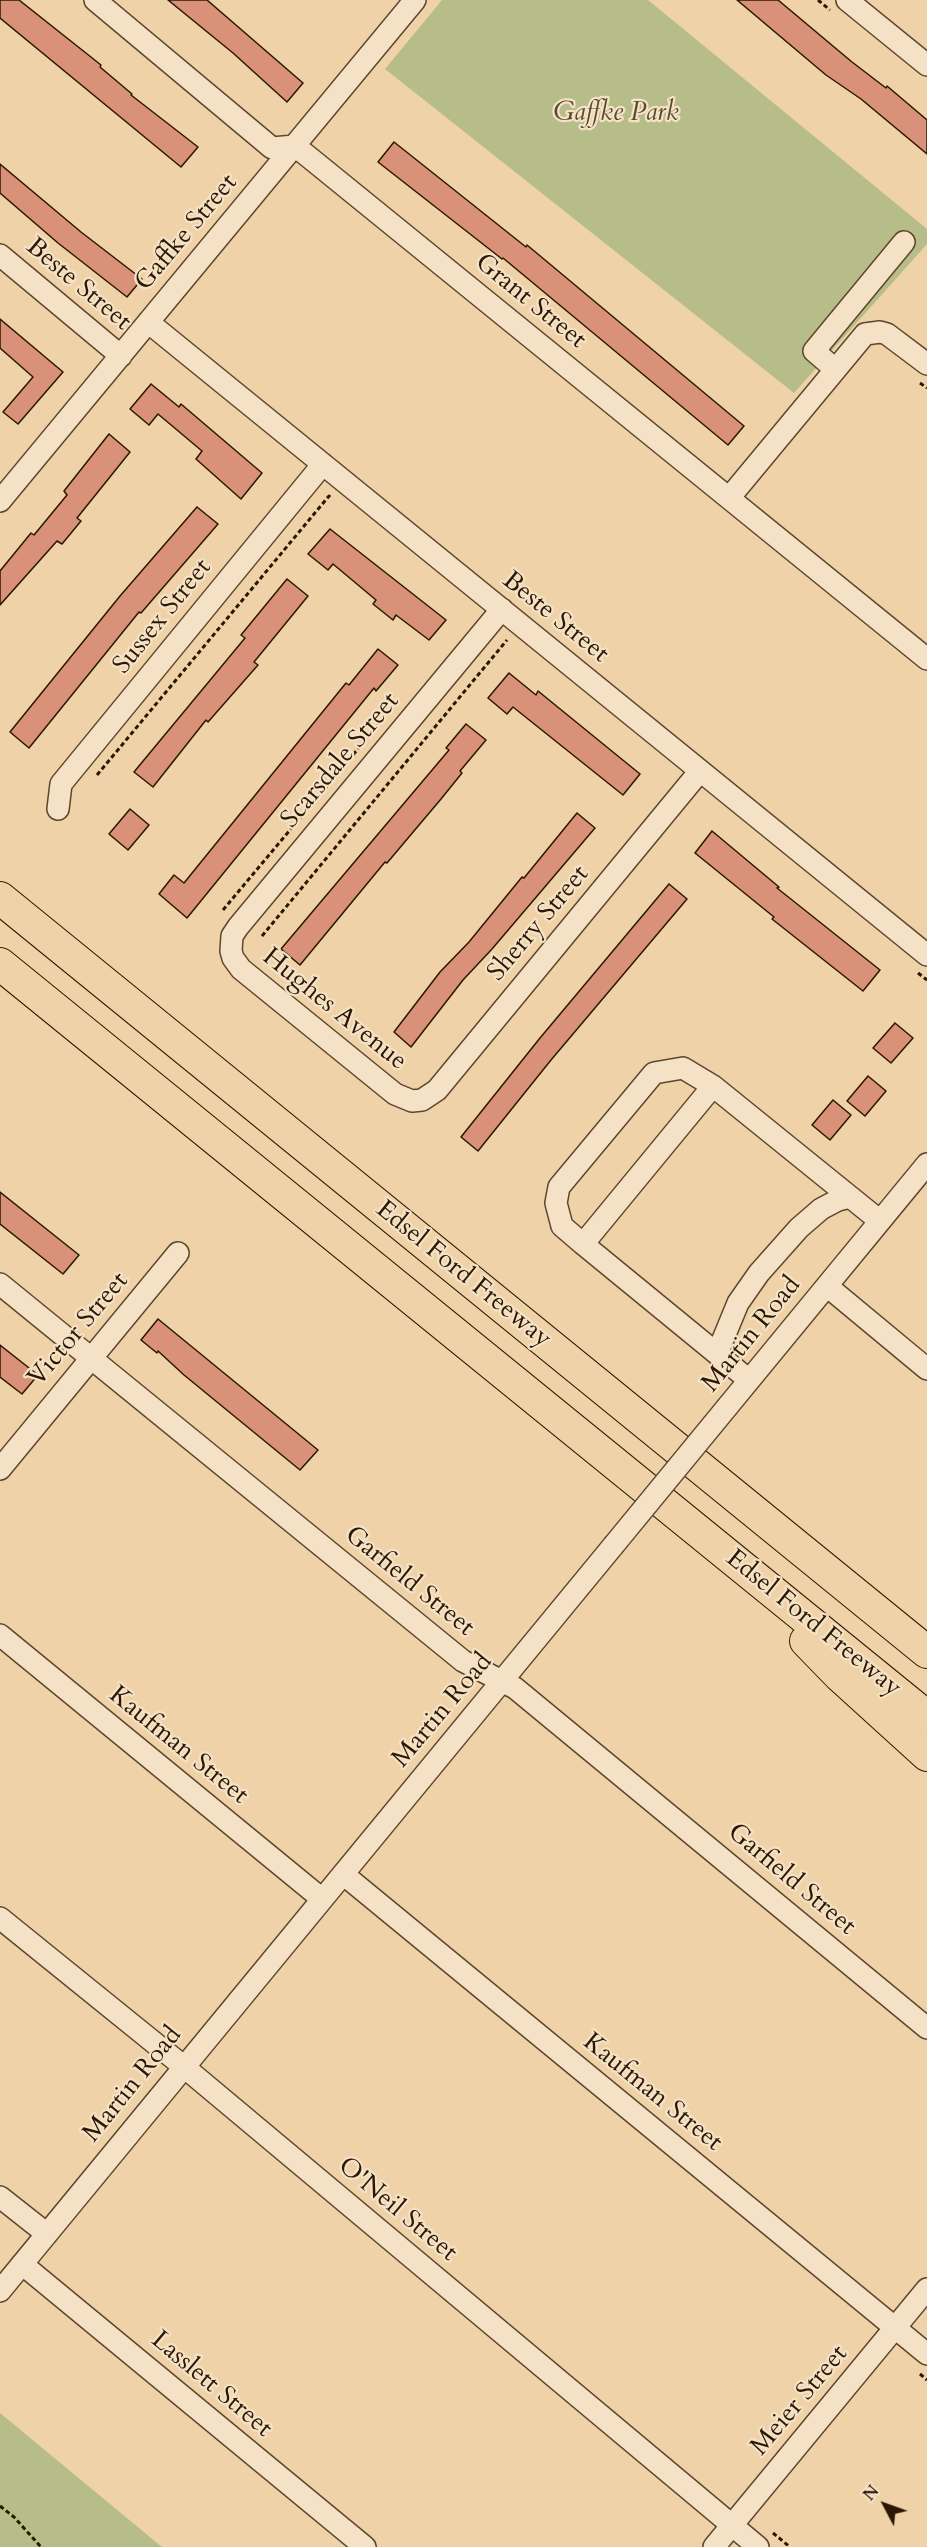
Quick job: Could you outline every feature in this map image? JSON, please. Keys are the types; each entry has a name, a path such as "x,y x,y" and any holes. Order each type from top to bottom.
{"highway":[{"name":"Edsel Ford Freeway","path":"0,898 927,1652"},
{"name":"Edsel Ford Freeway","path":"0,964 927,1717"},
{"path":"710,1540 840,1677 927,1755"}],"street":[{"path":"95,0 272,148 295,147"},
{"name":"Gaffke Street","path":"0,501 415,0"},
{"path":"847,0 927,65"},
{"name":"Grant Street","path":"295,147 927,659"},
{"path":"835,369 814,351 904,242"},
{"name":"Beste Street","path":"0,255 121,356"},
{"name":"Beste Street","path":"148,322 927,955"},
{"path":"729,498 865,334 887,334 927,364"},
{"name":"Sussex Street","path":"58,809 61,784 324,464"},
{"name":"Scarsdale Street","path":"231,951 232,936 238,927 501,609"},
{"name":"Sherry Street","path":"412,1101 422,1100 437,1090 700,771"},
{"name":"Hughes Avenue","path":"231,951 241,969 395,1094 412,1101"},
{"path":"749,1380 562,1226 556,1203 559,1187 654,1073 682,1068 713,1086 880,1221"},
{"path":"583,1244 713,1086"},
{"name":"Martin Road","path":"0,2291 927,1164"},
{"path":"717,1354 738,1303 759,1274 799,1228 821,1209 849,1197"},
{"name":"Victor Street","path":"0,1469 178,1253"},
{"name":"Garfield Street","path":"0,1284 463,1661 515,1688 927,2028"},
{"path":"827,1286 927,1369"},
{"name":"Kaufman Street","path":"0,1635 322,1899"},
{"name":"Kaufman Street","path":"343,1874 927,2354"},
{"name":"O'Neil Street","path":"0,1917 183,2066 758,2547"},
{"path":"0,2197 47,2234"},
{"name":"Lasslett Street","path":"22,2264 364,2547"},
{"name":"Meier Street","path":"714,2547 927,2289"}],"path":[{"path":"97,775 329,496"},
{"path":"262,936 507,640"},
{"path":"223,910 382,720"},
{"path":"0,2506 14,2517 41,2547"}],"green space":[{"name":"Gaffke Park","path":"442,0 648,0 927,229 927,244 794,393 385,69"},
{"path":"0,2413 162,2547 0,2547"}],"building":[{"path":"0,0 19,0 101,65 100,67 131,95 198,147 181,167 0,18"},
{"path":"168,0 207,0 303,83 287,102 233,53"},
{"path":"737,0 778,0 852,62 886,88 887,86 927,120 927,154 861,99 826,75"},
{"path":"394,142 526,247 527,245 744,426 728,445 503,258 378,162"},
{"path":"0,164 81,232 142,279 127,297 58,243 0,193"},
{"path":"0,319 63,372 18,424 3,412 33,377 0,348"},
{"path":"151,384 179,407 181,404 262,473 241,499 196,459 202,451 158,414 149,425 130,409"},
{"path":"109,434 130,452 77,518 81,521 62,544 57,541 0,605 0,571 31,533 34,535 67,495 64,491"},
{"path":"197,507 218,524 141,613 139,612 29,748 10,732 120,596"},
{"path":"330,529 446,620 429,640 396,615 393,620 373,604 376,600 333,564 328,570 308,554"},
{"path":"287,579 308,596 254,662 258,665 208,722 206,720 153,787 134,772 245,638 241,635"},
{"path":"378,649 398,665 376,691 374,688 187,918 159,894 174,875 184,883 346,683 349,685"},
{"path":"509,673 536,695 538,691 640,774 623,795 513,707 507,714 488,698"},
{"path":"466,724 486,740 460,771 462,773 441,799 387,863 385,862 300,965 281,949 449,750 446,748"},
{"path":"130,809 149,825 128,850 109,834"},
{"path":"577,813 595,828 463,980 411,1047 394,1032 440,972 469,942"},
{"path":"712,831 779,887 777,888 880,970 863,991 772,919 774,917 695,853"},
{"path":"669,884 687,899 551,1060 478,1151 461,1137 540,1038"},
{"path":"895,1023 913,1038 891,1063 873,1048"},
{"path":"868,1076 886,1091 865,1116 847,1101"},
{"path":"833,1100 851,1115 830,1140 812,1125"},
{"path":"0,1192 79,1255 63,1274 0,1224"},
{"path":"158,1319 318,1450 300,1470 158,1351 157,1353 141,1340"},
{"path":"0,1345 38,1375 22,1394 0,1377"}]}
